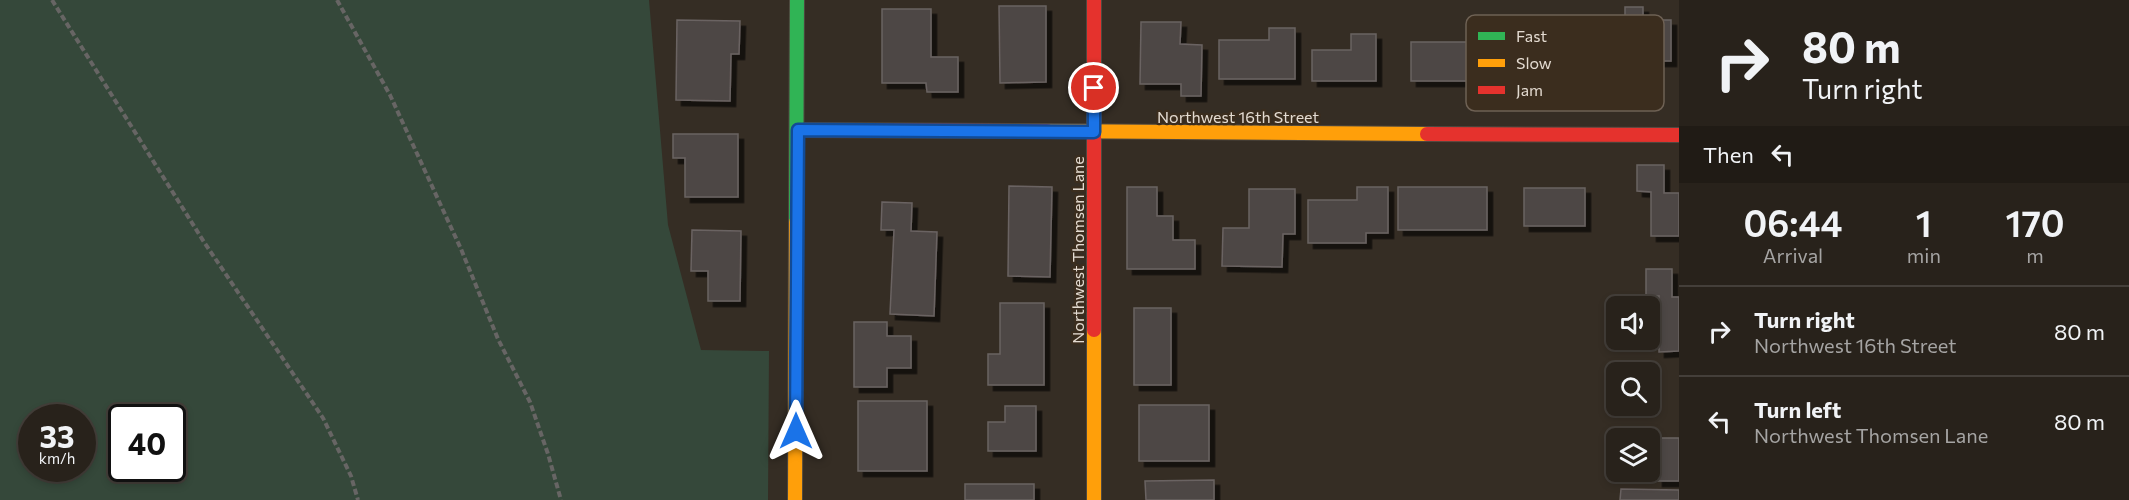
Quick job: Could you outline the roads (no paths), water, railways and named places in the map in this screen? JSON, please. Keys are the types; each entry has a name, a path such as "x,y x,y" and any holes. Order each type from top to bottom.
{"street":[{"path":"795,500 797,0"},
{"name":"Northwest Thomsen Lane","path":"1094,0 1094,500"},
{"name":"Northwest 16th Street","path":"798,130 1679,135"}]}
